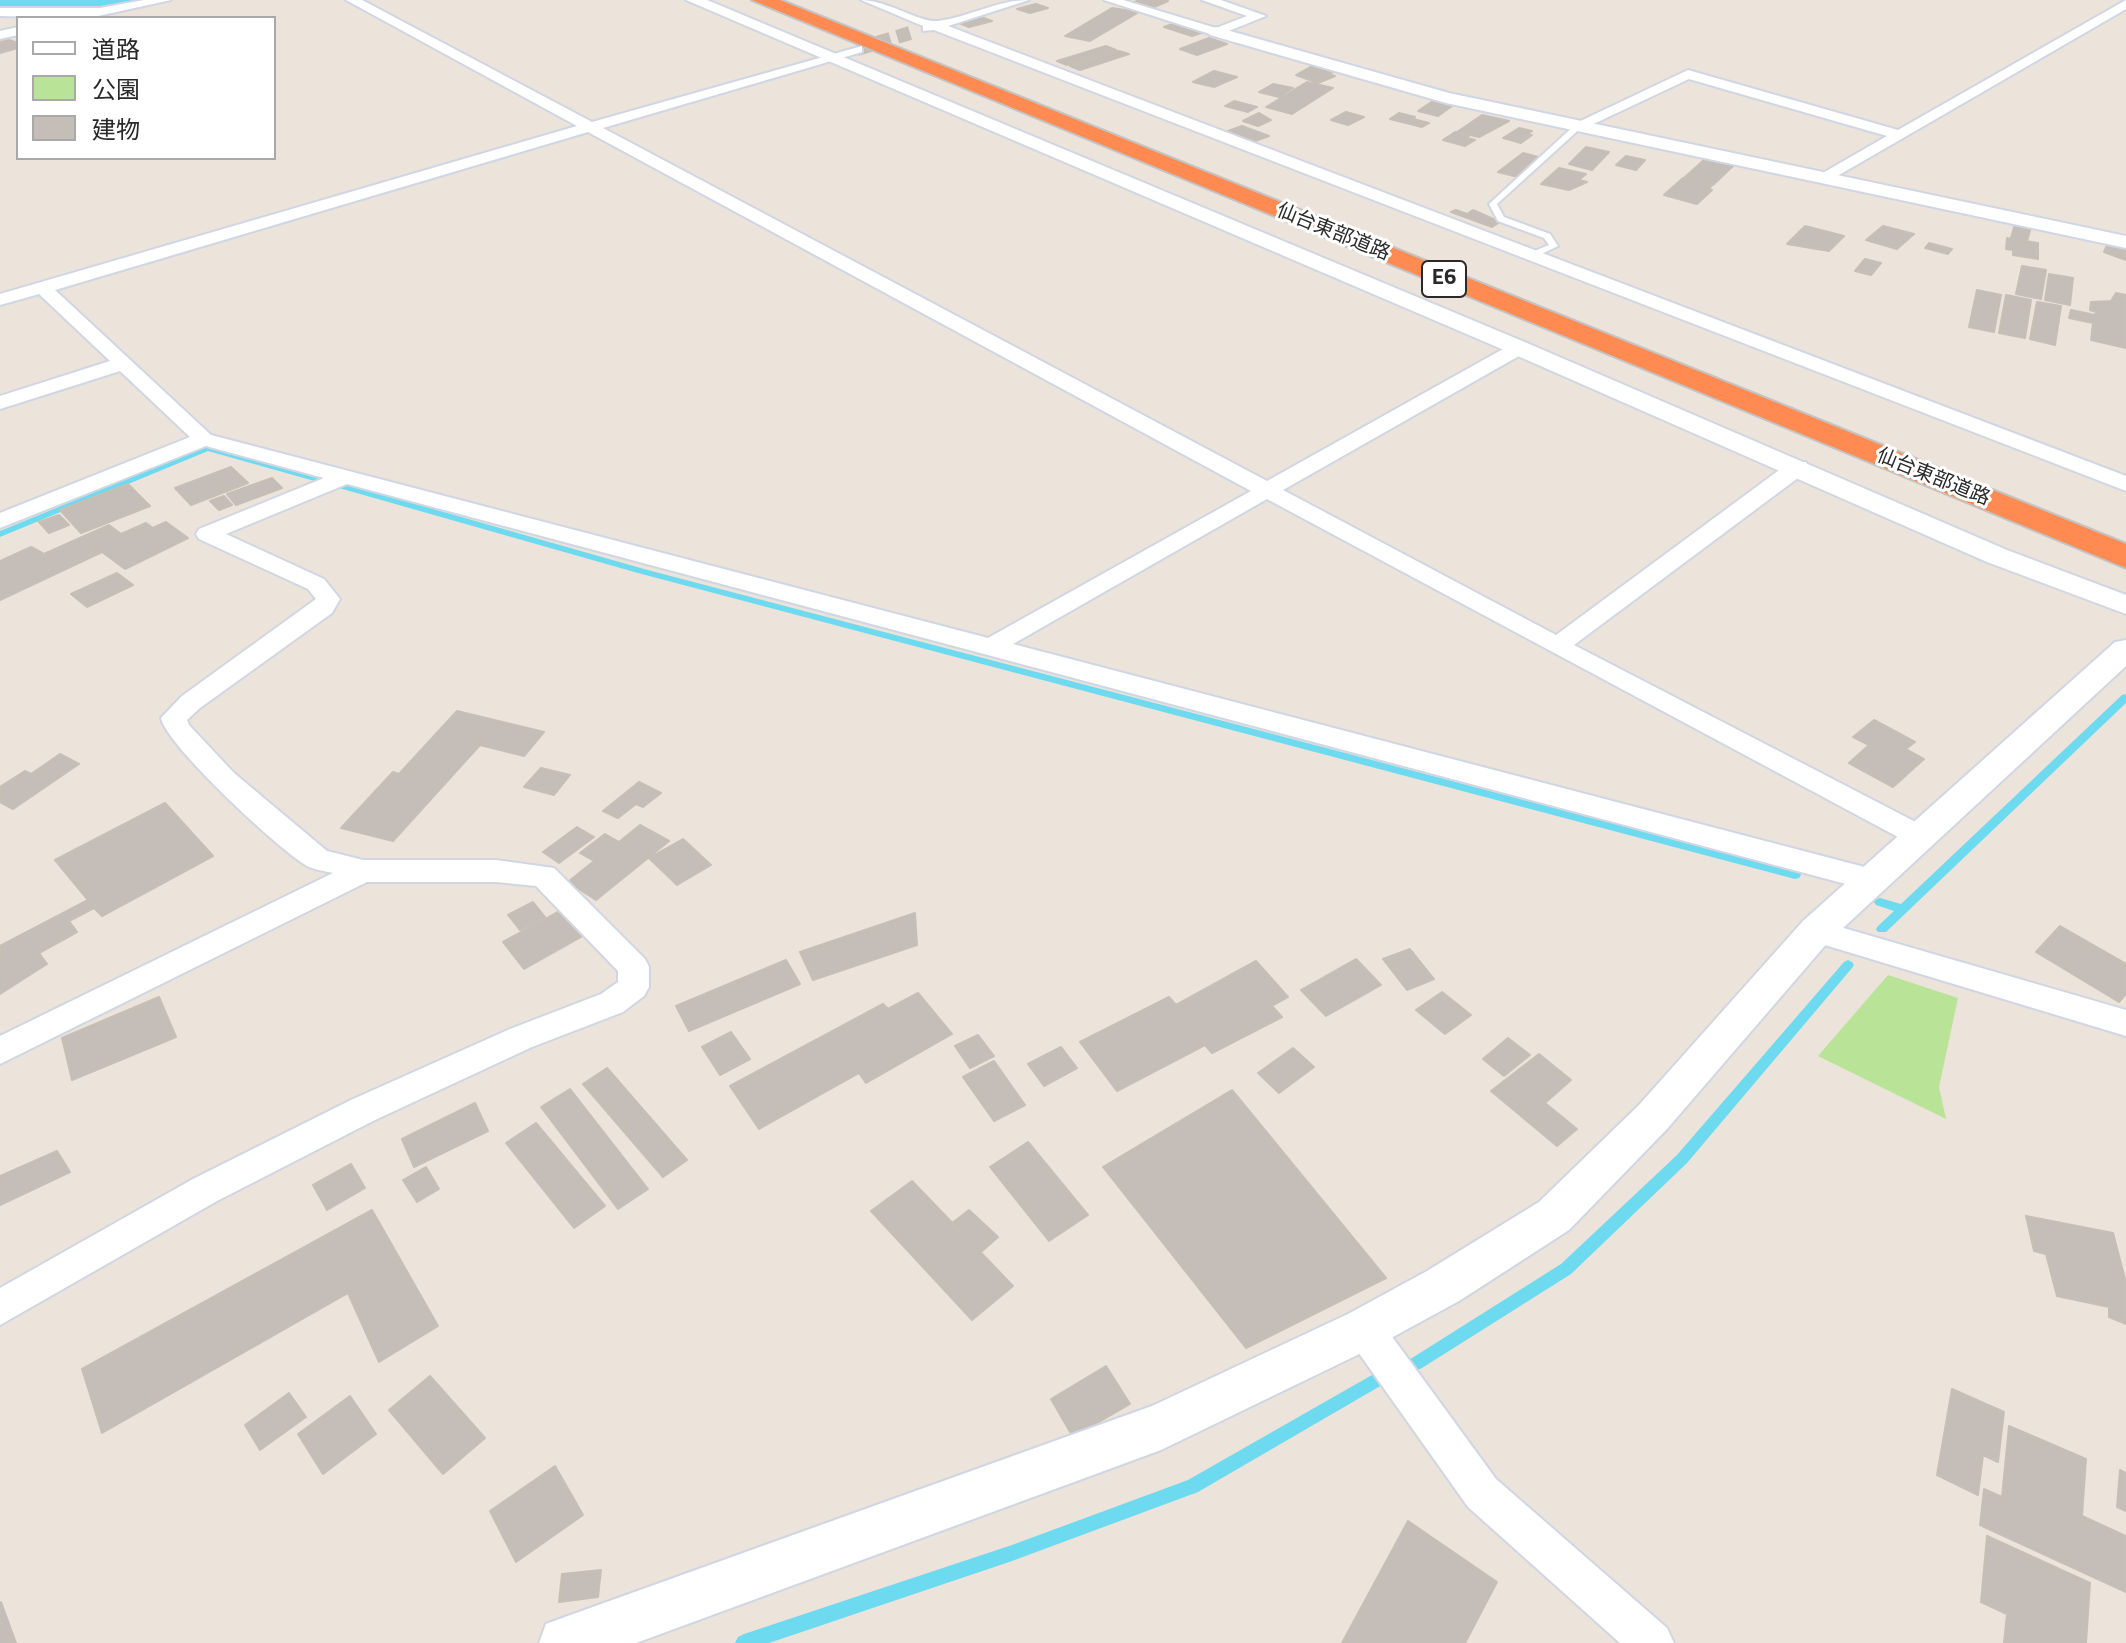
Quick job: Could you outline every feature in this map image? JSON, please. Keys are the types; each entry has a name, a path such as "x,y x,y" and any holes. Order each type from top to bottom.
{"highway":[{"name":"仙台東部道路","path":"762,0 2126,557"},
{"name":"仙台東部道路","path":"801,0 2126,530"}],"street":[{"path":"80,16 165,0"},
{"path":"352,0 1557,646 1921,837"},
{"path":"694,0 1798,467 1997,556 2126,605"},
{"path":"867,0 2126,484"},
{"path":"910,33 1023,0"},
{"path":"1110,0 1395,85 2126,242"},
{"path":"1208,0 1260,16 1216,32"},
{"path":"1827,177 2126,4"},
{"path":"0,12 99,12"},
{"path":"0,300 857,49"},
{"path":"1580,125 1688,74 1899,135"},
{"path":"43,288 204,439 1872,880"},
{"path":"990,647 1519,348"},
{"path":"0,403 124,363"},
{"path":"0,521 204,439"},
{"path":"1557,646 1798,467"},
{"path":"0,1308 205,1190 336,1123 521,1038 612,1003 633,987 634,967 544,876 496,871 363,871 318,859 224,780 176,728 174,718 191,702 324,608 328,599 316,584 207,534 347,476"},
{"path":"565,1643 1161,1426 1371,1338 1443,1286 1554,1216 1653,1117 1816,931 2126,649"},
{"path":"0,1051 363,871"},
{"path":"1816,931 2126,1023"},
{"path":"1371,1338 1482,1493 1652,1643"}],"lane":[{"path":"1530,256 1554,246 1547,236 1501,219 1493,204 1580,125"}],"green space":[{"path":"1888,975 1958,998 1939,1087 1946,1119 1818,1056"}],"building":[{"path":"1138,0 1168,1 1152,8 1131,4"},
{"path":"1036,4 1048,8 1030,13 1017,9"},
{"path":"1112,8 1139,12 1090,41 1065,36"},
{"path":"981,17 992,21 969,27 959,23"},
{"path":"1175,23 1204,32 1192,36 1164,27"},
{"path":"1209,38 1227,44 1197,55 1180,49"},
{"path":"0,42 16,42 16,49 0,53"},
{"path":"1106,46 1116,50 1067,65 1057,61"},
{"path":"1119,51 1129,54 1080,70 1070,66"},
{"path":"1312,66 1333,72 1328,74 1335,76 1318,83 1296,75"},
{"path":"1214,71 1237,77 1214,87 1193,82"},
{"path":"1307,82 1333,88 1292,114 1266,107"},
{"path":"1273,84 1293,88 1279,97 1259,92"},
{"path":"1234,101 1257,107 1248,112 1225,106"},
{"path":"1433,101 1452,106 1438,116 1418,111"},
{"path":"1346,112 1364,117 1348,125 1331,120"},
{"path":"1259,113 1271,120 1258,126 1243,121"},
{"path":"1399,113 1429,123 1422,127 1390,119"},
{"path":"1482,115 1509,121 1479,137 1457,132"},
{"path":"1242,126 1269,136 1255,141 1228,131"},
{"path":"1519,128 1532,131 1528,134 1532,135 1521,143 1503,138"},
{"path":"1455,132 1475,140 1465,146 1443,140"},
{"path":"1586,147 1609,152 1592,170 1569,164"},
{"path":"1523,153 1542,158 1518,177 1498,172"},
{"path":"1626,156 1645,160 1636,170 1616,165"},
{"path":"1706,158 1734,165 1713,185 1684,178"},
{"path":"1559,168 1586,174 1579,180 1587,182 1569,190 1541,184"},
{"path":"1683,178 1712,185 1709,189 1712,190 1697,204 1664,195"},
{"path":"1456,210 1467,214 1473,210 1500,222 1492,227 1451,212"},
{"path":"2015,224 2031,227 2027,241 2011,238"},
{"path":"1805,226 1844,236 1829,251 1787,244"},
{"path":"1883,226 1914,234 1897,249 1866,240"},
{"path":"2007,238 2038,243 2038,259 2013,255 2013,250 2006,249"},
{"path":"1929,243 1952,249 1948,254 1925,248"},
{"path":"2108,243 2126,247 2126,260 2104,252"},
{"path":"1865,259 1881,263 1871,275 1855,271"},
{"path":"2022,266 2046,270 2041,299 2016,294"},
{"path":"2049,274 2073,278 2070,305 2045,300"},
{"path":"1977,290 2001,295 1994,332 1969,327"},
{"path":"2116,293 2126,295 2126,348 2091,340 2093,323 2069,318 2071,310 2095,315 2096,312 2090,310 2091,302 2111,301"},
{"path":"2006,295 2031,300 2025,338 1999,333"},
{"path":"2037,302 2061,306 2055,345 2030,339"},
{"path":"231,467 248,483 191,505 175,488"},
{"path":"272,478 282,488 236,505 227,494"},
{"path":"128,484 150,506 81,533 60,510"},
{"path":"224,496 232,505 219,510 210,501"},
{"path":"59,515 69,525 49,533 39,522"},
{"path":"166,522 188,538 125,569 102,552 0,600 0,561 31,547 44,554 109,525 121,534 146,523 153,528"},
{"path":"117,573 133,585 87,607 71,594"},
{"path":"457,711 544,732 524,756 480,745 393,841 341,828 393,772 399,774"},
{"path":"1874,720 1915,742 1906,749 1924,759 1893,787 1849,763 1869,745 1853,737"},
{"path":"60,754 79,764 13,809 0,802 0,787 25,771 31,774"},
{"path":"541,768 570,775 554,795 524,787"},
{"path":"639,782 661,793 643,807 636,804 618,818 603,811"},
{"path":"165,803 213,856 102,916 94,908 69,921 77,932 39,953 47,964 0,994 0,946 88,900 55,860"},
{"path":"640,825 669,841 596,900 568,882 594,861 580,853 605,834 619,842"},
{"path":"577,827 594,837 559,863 543,852"},
{"path":"683,839 711,865 677,885 649,858"},
{"path":"533,902 545,917 520,930 508,915"},
{"path":"560,911 581,937 524,969 503,942"},
{"path":"915,913 917,945 813,980 800,952"},
{"path":"2060,926 2126,964 2126,994 2119,1002 2036,952"},
{"path":"1410,949 1434,979 1407,990 1383,959"},
{"path":"1356,959 1381,985 1326,1016 1301,990"},
{"path":"786,960 800,984 689,1031 676,1006"},
{"path":"1256,961 1288,997 1272,1006 1282,1017 1212,1053 1205,1045 1117,1091 1080,1042 1169,997 1176,1005"},
{"path":"1442,992 1471,1015 1445,1034 1416,1010"},
{"path":"918,993 952,1034 866,1083 859,1073 759,1129 730,1086 883,1004 888,1009"},
{"path":"159,997 176,1037 72,1080 62,1038"},
{"path":"731,1032 750,1059 720,1075 702,1047"},
{"path":"978,1035 994,1056 970,1068 955,1046"},
{"path":"1508,1038 1530,1055 1504,1076 1483,1059"},
{"path":"1061,1047 1077,1068 1044,1086 1028,1064"},
{"path":"1293,1048 1314,1067 1279,1093 1258,1073"},
{"path":"1539,1054 1571,1080 1545,1103 1577,1129 1557,1146 1491,1091"},
{"path":"994,1061 1025,1105 994,1121 963,1077"},
{"path":"607,1068 687,1160 663,1177 583,1084"},
{"path":"570,1089 648,1189 618,1209 541,1107"},
{"path":"1232,1090 1386,1278 1246,1348 1103,1167"},
{"path":"475,1103 488,1131 414,1167 402,1139"},
{"path":"536,1123 605,1206 574,1228 506,1143"},
{"path":"1028,1142 1088,1215 1049,1241 990,1167"},
{"path":"57,1151 70,1172 0,1205 0,1176"},
{"path":"351,1164 365,1188 327,1210 313,1185"},
{"path":"426,1167 439,1189 417,1202 403,1180"},
{"path":"912,1181 1013,1286 972,1320 871,1211"},
{"path":"372,1210 438,1326 379,1362 348,1293 102,1433 82,1369"},
{"path":"969,1210 998,1237 981,1252 951,1224"},
{"path":"2026,1216 2113,1233 2126,1283 2126,1324 2109,1317 2109,1307 2057,1296 2046,1254 2034,1251"},
{"path":"1106,1366 1130,1404 1073,1437 1051,1399"},
{"path":"430,1376 485,1438 443,1474 389,1410"},
{"path":"1952,1389 2004,1412 1998,1462 1983,1455 1978,1495 1937,1475"},
{"path":"289,1393 306,1417 260,1450 245,1425"},
{"path":"350,1396 376,1434 323,1474 298,1434"},
{"path":"2009,1426 2086,1459 2082,1516 2126,1536 2126,1592 1980,1525 1984,1489 2002,1497"},
{"path":"555,1466 583,1515 516,1562 490,1511"},
{"path":"2120,1470 2126,1473 2126,1511 2117,1507"},
{"path":"1408,1521 1497,1582 1465,1643 1342,1643"},
{"path":"1987,1536 2090,1583 2086,1643 2004,1643 2007,1614 1981,1602"},
{"path":"601,1570 598,1597 559,1602 562,1574"},
{"path":"1,1602 16,1643 0,1643"}],"waterway":[{"path":"0,8 79,7 117,0"},
{"path":"0,534 207,448 321,480"},
{"path":"342,486 641,571 1795,875"},
{"path":"1882,929 2126,697"},
{"path":"1880,902 1901,909"},
{"path":"744,1643 1012,1553 1192,1486 1377,1380 1417,1363 1566,1269 1682,1159 1848,965"}],"tunnel":[{"path":"857,49 910,33"}]}
